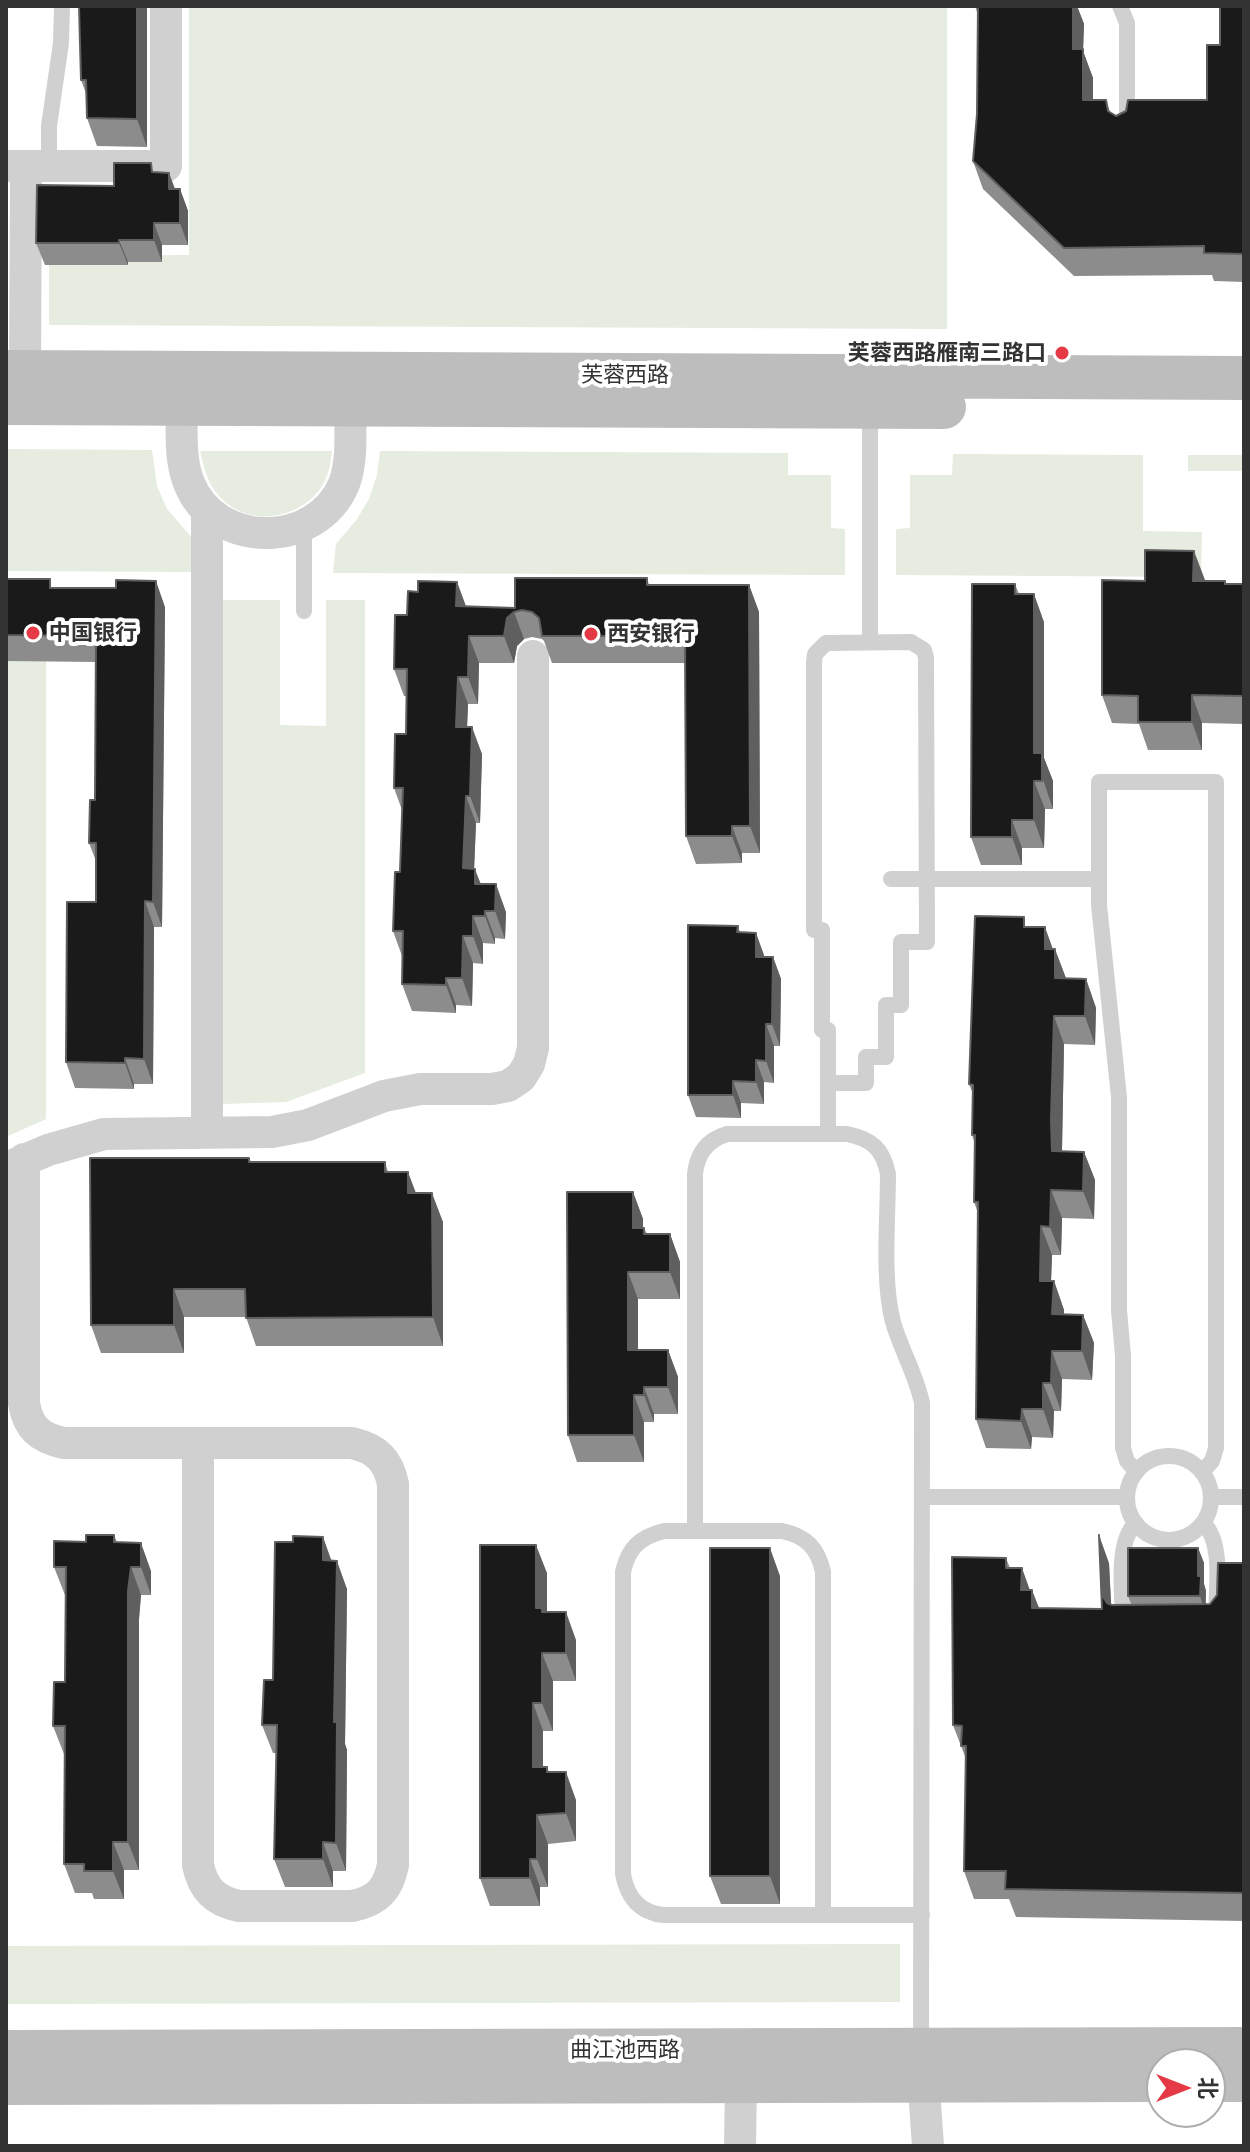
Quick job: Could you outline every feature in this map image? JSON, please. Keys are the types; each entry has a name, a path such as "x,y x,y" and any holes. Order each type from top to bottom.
{"main road":[{"name":"芙蓉西路","path":"12,382 1244,378"},
{"name":"芙蓉西路","path":"12,382 182,403 1244,409"},
{"name":"曲江池西路","path":"6,2083 741,2082 922,2065 1244,2049"},
{"name":"曲江池西路","path":"6,2052 922,2065 1146,2079"}],"street":[{"path":"12,382 27,166 166,166 166,6"},
{"path":"182,403 182,450 189,483 207,510 233,528 266,535 304,526 326,511 344,484 350,451 350,404"},
{"path":"207,510 207,1132"},
{"path":"198,1443 198,1865 202,1881 211,1894 223,1903 239,1906 352,1906 368,1903 382,1894 390,1881 393,1865 393,1484 390,1469 375,1451 352,1443 198,1443 64,1443 48,1440 36,1432 27,1419 24,1403 15,1164 75,1141 104,1134 272,1132 308,1125 384,1096 420,1089 492,1089 508,1086 521,1077 529,1064 533,1048 533,656"},
{"path":"922,2065 928,2146"},
{"path":"740,2146 741,2082"}],"lane":[{"path":"27,166 50,113 61,43 62,6"},
{"path":"1120,6 1127,23 1127,133"},
{"path":"870,407 870,642"},
{"path":"304,526 304,611"},
{"path":"828,1083 866,1083 866,1057 886,1057 886,1005 901,1005 901,942 927,942 926,658 924,650 911,642 826,643 820,648 814,662 814,930 822,930 822,1030 828,1030 828,1083 828,1134"},
{"path":"1136,1471 1127,1461 1123,1448 1123,1356 1119,1310 1119,1097 1102,949 1099,782 1216,782 1216,1448 1212,1461 1202,1472"},
{"path":"891,879 1099,879"},
{"path":"695,1531 696,1164 707,1146 727,1134 864,1137 877,1146 885,1159 888,1174 888,1298 893,1324 916,1377 922,1403 922,2065"},
{"path":"1169,1455 1186,1459 1208,1481 1211,1497 1203,1523 1186,1537 1169,1540 1153,1537 1136,1523 1131,1514 1127,1497 1136,1471 1153,1459 1169,1455"},
{"path":"922,1497 1127,1497"},
{"path":"1211,1497 1244,1497"},
{"path":"1136,1523 1127,1533 1123,1545 1123,1622 1138,1622"},
{"path":"1200,1622 1216,1622 1216,1545 1212,1533 1203,1523"},
{"path":"823,1915 823,1572 820,1556 811,1544 798,1535 782,1531 664,1531 649,1535 635,1544 626,1558 623,1572 623,1874 635,1903 657,1914 823,1915 922,1915"}],"shaded area":[{"path":"189,6 947,6 947,329 49,325 49,256 189,255"},
{"path":"6,449 152,450 157,486 167,509 194,540 198,572 6,571"},
{"path":"200,451 332,451 327,476 308,502 278,515 262,516 246,514 219,496 209,480"},
{"path":"380,451 788,453 788,475 831,475 831,528 845,529 845,575 333,573 336,544 369,499 377,475"},
{"path":"953,454 1143,455 1143,531 1202,532 1201,577 896,575 896,529 910,528 910,475 952,475"},
{"path":"1188,455 1244,455 1244,471 1188,471"},
{"path":"222,600 280,600 280,725 326,726 326,600 365,600 365,1073 286,1102 222,1104"},
{"path":"6,650 46,650 46,1119 6,1137"},
{"path":"900,1944 900,2002 6,2004 6,1946"}],"building":[{"path":"79,6 137,6 137,119 87,118 86,80 81,80"},
{"path":"978,6 1073,6 1073,49 1083,49 1083,100 1106,100 1108,111 1116,116 1126,111 1128,100 1207,100 1207,45 1220,45 1220,6 1244,6 1244,254 1204,253 1204,246 1064,248 973,161 977,114"},
{"path":"114,163 151,163 152,172 169,173 169,189 180,189 180,223 154,223 154,240 36,243 37,185 114,186"},
{"path":"1145,550 1194,551 1193,581 1244,584 1244,696 1192,695 1192,722 1138,722 1138,696 1102,695 1102,580 1145,581"},
{"path":"515,578 647,578 647,585 749,585 750,826 732,826 732,836 686,836 685,636 542,636 539,618 532,612 514,612 507,618 504,636 469,636 468,677 458,677 456,727 472,727 463,868 475,869 475,884 496,884 495,911 485,911 485,916 473,916 473,936 463,936 462,978 446,978 446,985 402,984 403,931 393,931 395,872 400,872 403,788 394,788 395,734 406,734 407,669 394,669 395,615 407,615 408,591 418,592 418,581 457,582 456,606 515,608"},
{"path":"6,579 50,579 50,588 116,588 116,580 156,581 153,902 145,901 144,1059 125,1058 125,1063 66,1062 67,902 96,902 96,843 89,843 90,800 95,800 96,636 6,635"},
{"path":"972,584 1015,584 1015,594 1034,594 1034,753 1042,753 1042,781 1034,781 1034,820 1012,820 1012,837 971,837"},
{"path":"975,916 1024,917 1024,927 1045,927 1045,949 1055,949 1055,978 1086,979 1085,1016 1054,1016 1051,1120 1052,1151 1084,1152 1083,1191 1051,1190 1050,1227 1041,1226 1040,1281 1054,1281 1052,1314 1083,1315 1082,1351 1052,1351 1051,1383 1043,1383 1043,1409 1022,1409 1021,1421 976,1419 978,1202 974,1202 973,1085 969,1084"},
{"path":"688,925 738,926 737,932 756,933 756,957 773,957 772,1024 766,1024 766,1061 756,1060 756,1082 733,1081 733,1095 688,1095"},
{"path":"90,1158 385,1162 385,1172 408,1172 408,1193 432,1193 433,1317 246,1318 245,1289 174,1289 174,1325 91,1325"},
{"path":"567,1192 633,1192 633,1228 644,1228 644,1234 670,1234 670,1272 628,1272 628,1350 668,1350 668,1387 644,1387 644,1395 634,1395 634,1435 568,1435"},
{"path":"86,1535 114,1535 114,1542 141,1543 141,1567 131,1567 128,1591 128,1842 113,1842 113,1871 84,1871 84,1864 64,1864 65,1726 53,1726 54,1682 65,1682 66,1567 54,1567 54,1541 86,1542"},
{"path":"1099,1535 1102,1595 1112,1605 1210,1604 1217,1595 1218,1563 1244,1563 1244,1893 1005,1889 1006,1871 964,1871 966,1746 961,1746 962,1726 953,1725 952,1557 1006,1558 1006,1568 1022,1568 1021,1590 1032,1590 1032,1608 1102,1609"},
{"path":"293,1536 323,1537 323,1560 337,1561 334,1722 337,1722 336,1843 323,1842 323,1859 274,1859 277,1725 262,1725 264,1680 273,1680 275,1542 293,1542"},
{"path":"480,1545 536,1545 536,1608 542,1608 542,1612 566,1612 566,1653 542,1653 542,1703 533,1703 533,1767 547,1767 547,1772 566,1772 566,1813 537,1815 537,1859 530,1859 530,1878 480,1878"},
{"path":"710,1548 770,1548 770,1876 710,1876"},
{"path":"1128,1548 1198,1548 1200,1596 1128,1596"}],"place":[{"name":"芙蓉西路雁南三路口","path":"1062,353"},
{"name":"中国银行","path":"33,633"},
{"name":"西安银行","path":"591,634"}]}
